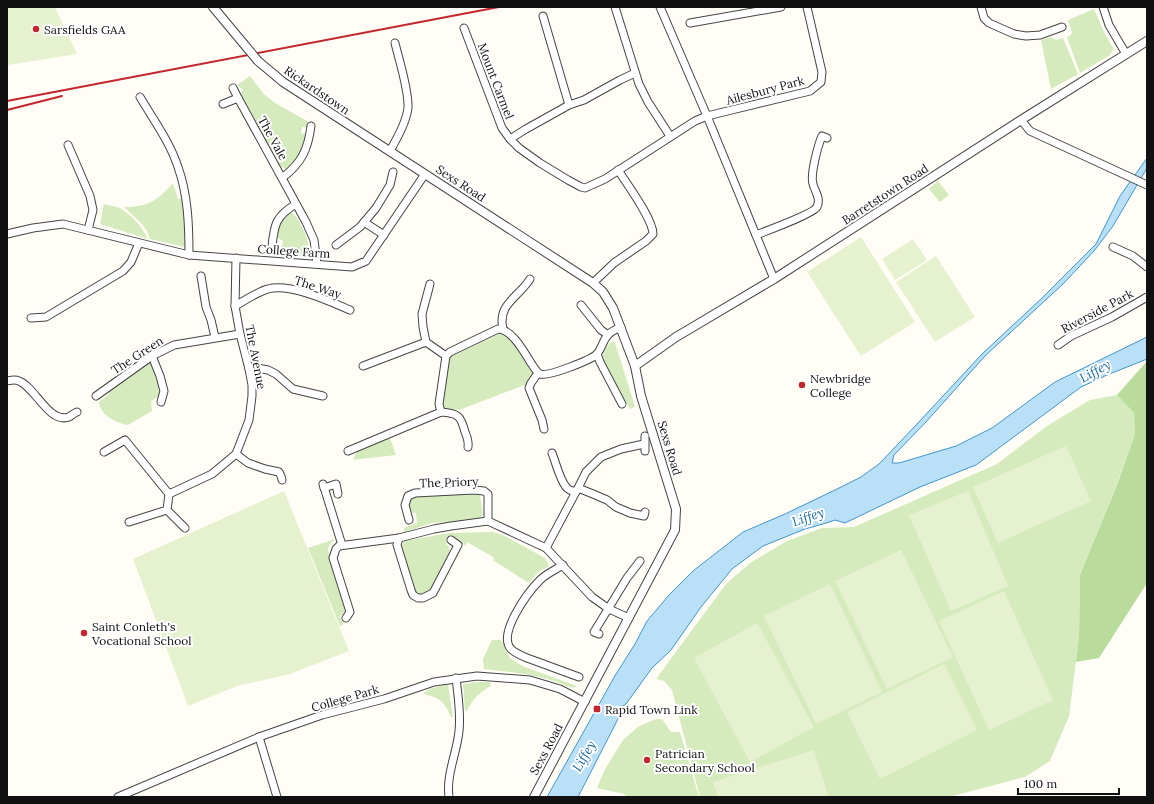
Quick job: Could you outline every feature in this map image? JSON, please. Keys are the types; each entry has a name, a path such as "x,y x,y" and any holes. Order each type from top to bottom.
{"street":[{"name":"Rickardstown","path":"213,7 258,61 283,82 425,174"},
{"path":"616,7 635,73 648,102 670,136"},
{"path":"660,7 707,116 774,279"},
{"path":"690,23 781,7"},
{"name":"Ailesbury Park","path":"707,116 810,91 821,82 822,72 807,7"},
{"path":"981,7 984,18 989,23 1014,34 1026,36 1040,35 1062,27"},
{"path":"1102,7 1109,25 1126,54"},
{"path":"543,16 569,105"},
{"name":"Mount Carmel","path":"464,28 502,128 510,139 519,148 540,163 581,187 585,188 593,185 670,136 695,121 707,116"},
{"name":"Barretstown Road","path":"635,366 676,337 774,279 1147,41"},
{"path":"390,151 404,122 408,109 408,97 395,43"},
{"name":"Mount Carmel","path":"510,139 569,105 584,100 635,73"},
{"name":"The Vale","path":"233,88 314,240 317,264"},
{"path":"140,97 178,166 186,197 189,229 189,255"},
{"path":"223,104 238,98"},
{"path":"1021,120 1030,131 1133,180 1147,185"},
{"path":"282,178 297,164 305,152 311,126"},
{"path":"756,235 813,211 817,207 819,197 812,183 814,165 819,142 822,136 827,138"},
{"path":"68,145 90,196 93,210 88,230"},
{"path":"593,283 614,263 646,241 653,234 653,228 649,219 618,170"},
{"name":"College Farm","path":"336,245 360,227 376,208 390,185 393,172"},
{"name":"College Farm","path":"7,234 33,228 63,224 189,255 352,266 366,261 425,174"},
{"name":"Sexs Road","path":"425,174 593,283 602,292 613,308 635,366 641,396 676,509 675,530 534,797"},
{"path":"272,247 273,232 278,218 296,204"},
{"path":"364,222 384,235"},
{"path":"31,318 46,317 123,271 131,262 139,243"},
{"path":"1114,247 1133,256 1147,267"},
{"name":"The Avenue","path":"169,494 212,474 236,454 249,420 252,385 235,306 236,258"},
{"path":"201,276 206,307 215,338"},
{"path":"503,329 502,314 507,304 526,286 530,279"},
{"path":"430,284 422,314 426,342 446,356"},
{"name":"The Way","path":"235,306 268,289 281,288 295,290 322,298 350,310"},
{"name":"Riverside Park","path":"1058,345 1071,336 1112,317 1147,297"},
{"path":"581,305 601,330 608,335"},
{"path":"441,412 439,404 446,356 450,352 498,328 503,329 510,334 521,347 538,373 543,375 550,374 589,359 597,354 608,335 621,327"},
{"name":"The Green","path":"96,396 152,356 174,345 240,334"},
{"path":"363,366 426,342"},
{"path":"597,354 622,404"},
{"path":"152,356 164,391 161,402"},
{"path":"249,369 257,368 268,370 276,374 293,389 324,396"},
{"path":"538,373 528,388 542,420 544,429"},
{"path":"7,381 14,379 21,381 30,389 46,409 57,417 68,418 77,412"},
{"path":"348,451 441,412 451,413 458,416 463,422 469,442 468,447"},
{"path":"104,452 125,440 169,494 167,510"},
{"path":"546,548 586,472 601,457 621,449 645,444"},
{"path":"552,453 563,472 563,483 571,491 577,490 593,494 630,513 644,516 645,512"},
{"path":"236,454 248,463 279,472 282,476 282,480"},
{"path":"338,494 335,482 323,486 342,545"},
{"name":"The Priory","path":"409,520 405,505 408,496 415,493 474,490 484,491 488,494 488,522"},
{"path":"129,522 167,510"},
{"path":"167,510 185,528"},
{"path":"346,618 350,612 333,558 336,549 339,546 399,538 440,528 488,522 546,548 592,597 608,609 629,618"},
{"path":"399,538 397,545 411,590 418,598 423,598 433,593 458,545 451,540"},
{"path":"563,565 540,580 530,592 510,623 506,638 507,644 512,651 565,675 579,677"},
{"path":"599,634 594,632 638,566"},
{"name":"College Park","path":"118,797 259,737 322,715 384,699 434,682 477,676 530,680 560,688 585,702"},
{"path":"449,797 448,783 459,731 460,707 456,678"},
{"path":"259,737 277,794"}],"green space":[{"name":"Sarsfields GAA","path":"7,7 55,7 77,54 8,65"},
{"path":"1094,9 1113,48 1110,55 1080,73 1067,37 1071,35 1072,32 1068,20"},
{"path":"1051,37 1056,40 1063,38 1078,74 1051,89 1041,40"},
{"path":"250,76 264,94 275,103 309,122 306,127 302,127 301,133 306,134 303,149 294,163 286,169 280,166 240,94 243,90 237,85"},
{"path":"938,181 949,195 940,202 929,189"},
{"path":"173,183 178,199 185,198 187,234 185,247 150,239 147,231 141,223 124,207 140,206 152,202"},
{"path":"104,204 120,208 132,217 141,227 148,239 100,224"},
{"path":"292,212 307,238 309,250 308,256 276,254 282,246 283,241 278,238 276,233 278,225 286,214"},
{"path":"861,237 915,322 861,356 807,272"},
{"path":"913,239 927,260 895,280 882,259"},
{"path":"936,256 975,317 935,342 896,282"},
{"path":"501,333 510,336 534,371 526,385 459,410 442,408 450,358"},
{"path":"614,341 635,407 630,409 602,359 607,346"},
{"path":"1147,361 1147,583 1099,658 1076,662 1079,637 1080,575 1118,482 1135,434 1134,413 1117,395"},
{"path":"150,362 162,389 161,395 151,401 152,411 128,425 109,418 102,411 99,402 109,394 109,390 146,363"},
{"path":"1117,395 1134,413 1135,434 1080,575 1079,638 1069,716 1050,761 1025,777 949,797 700,797 672,690 664,681 656,679 726,584 750,563 787,541 822,528 854,527 997,464 1047,426 1090,400"},
{"path":"390,438 396,455 353,460 357,451"},
{"path":"1066,446 1091,501 998,543 973,487"},
{"path":"284,491 349,651 290,674 237,686 188,706 133,559"},
{"path":"968,491 1008,586 951,611 909,515"},
{"path":"475,493 480,495 483,515 477,521 432,523 404,532 404,528 417,523 416,513 409,512 407,503 416,496"},
{"path":"493,532 505,536 545,558 549,566 537,573 529,583 494,561 493,557 467,542 466,546 451,536 446,544 449,547 450,554 430,590 424,594 417,594 401,548 404,541 449,533"},
{"path":"335,539 329,545 328,550 344,604 345,611 340,616 343,625 340,626 308,548"},
{"path":"901,550 953,657 887,689 835,581"},
{"path":"830,584 882,692 816,724 764,616"},
{"path":"1004,591 1053,700 989,730 939,621"},
{"path":"757,623 814,727 750,762 694,658"},
{"path":"492,640 501,640 510,658 522,666 577,686 572,688 561,683 539,677 484,669 483,659"},
{"path":"944,664 977,730 880,779 847,712"},
{"path":"490,682 491,686 477,696 467,711 465,710 463,684"},
{"path":"448,684 453,717 451,717 441,701 423,694 429,689"},
{"name":"Patrician Secondary School","path":"656,719 662,719 671,732 680,732 699,797 627,797 624,794 597,788 604,771 623,740 639,726"},
{"path":"814,750 828,795 821,797 718,797 713,782"}],"water":[{"name":"Liffey","path":"1147,158 1147,168 1113,226 1094,251 1063,284 985,356 926,422 894,455 892,463 899,463 956,446 992,428 1055,382 1147,337 1147,359 1081,387 976,465 920,487 845,523 835,520 805,529 763,546 732,569 701,607 671,650 652,668 626,704 618,709 619,717 578,797 547,797 647,621 669,595 693,571 743,532 785,514 861,477 879,464 982,354 1042,298 1096,244 1120,196"}],"railway":[{"path":"7,101 499,7"},
{"path":"7,110 62,96"}],"place":[{"name":"Sarsfields GAA","path":"36,29"},
{"name":"Newbridge College","path":"802,385"},
{"name":"Saint Conleth's Vocational School","path":"84,633"},
{"name":"Rapid Town Link","path":"597,709"},
{"name":"Patrician Secondary School","path":"647,760"}]}
